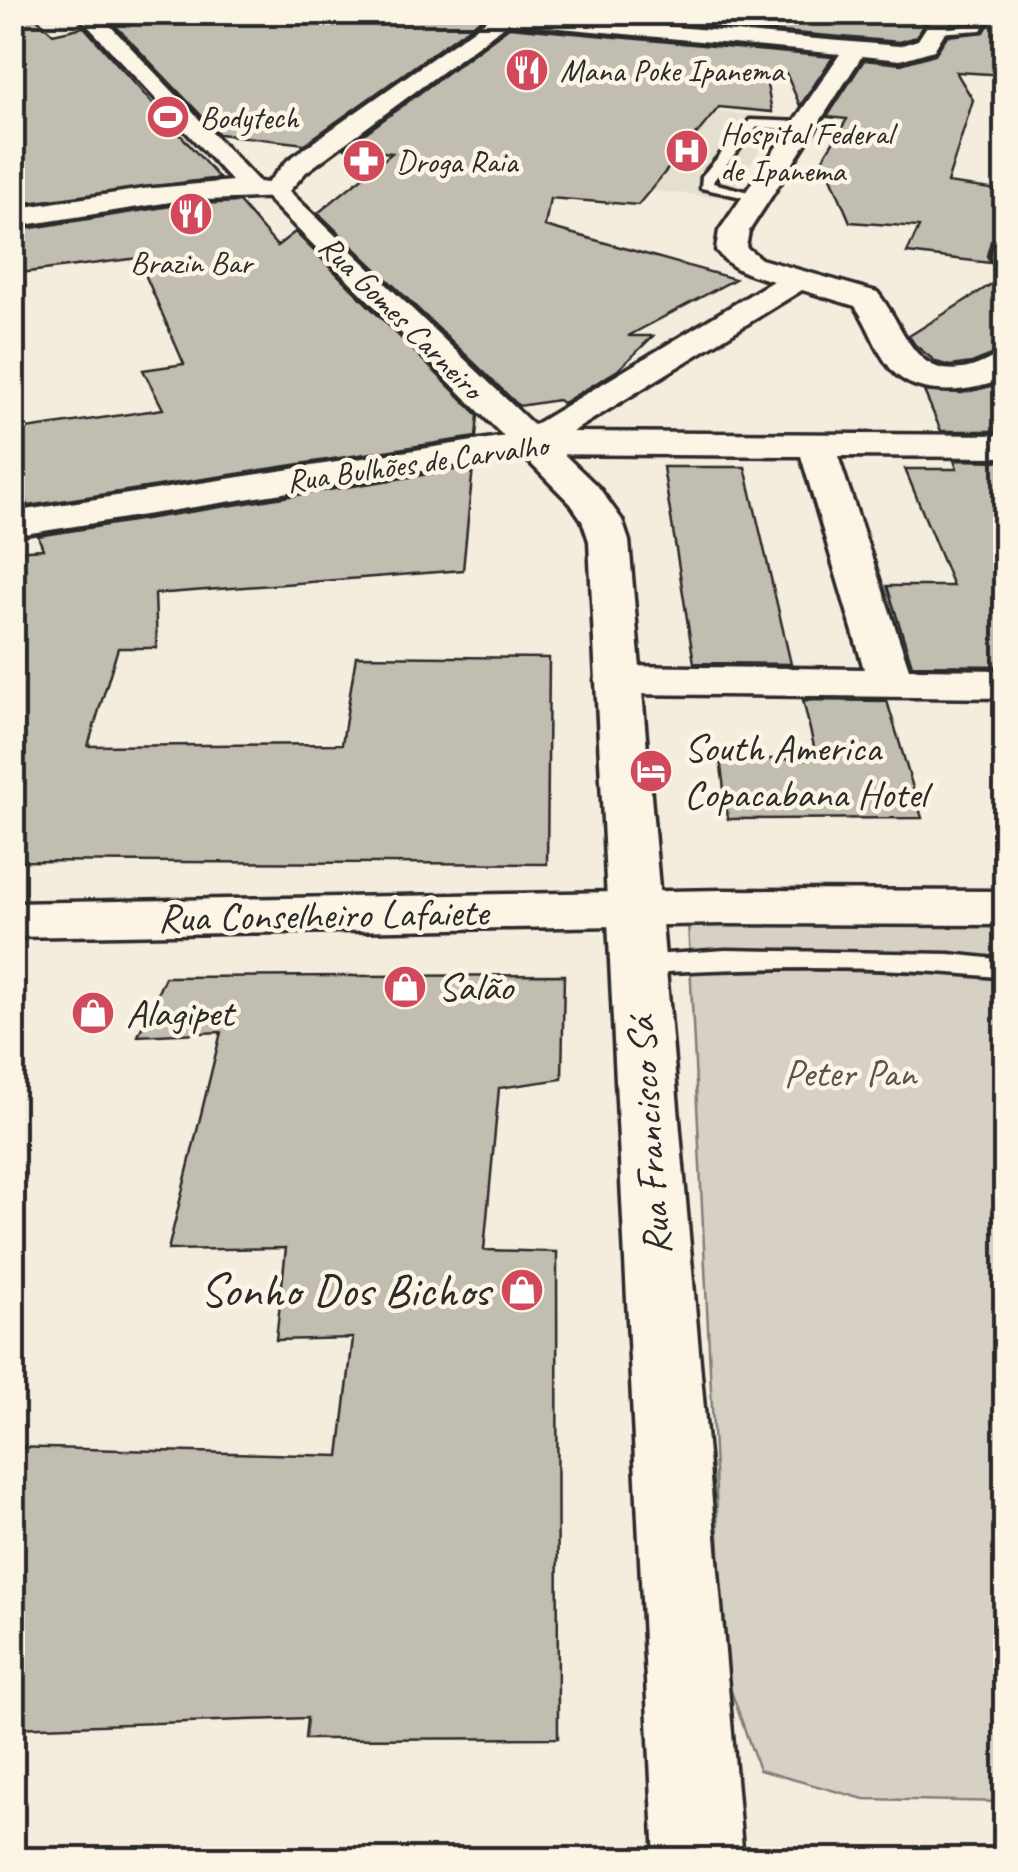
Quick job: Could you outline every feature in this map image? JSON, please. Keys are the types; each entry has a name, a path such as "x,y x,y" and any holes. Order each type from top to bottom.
{"street":[{"path":"476,12 853,52 900,53 926,45 942,21"},
{"name":"Rua Gomes Carneiro","path":"95,15 244,178 528,443"},
{"path":"12,218 261,190 510,15"},
{"path":"853,52 734,231 731,250 750,265 866,299 908,367 930,376 980,378 1006,364"},
{"path":"1006,248 1006,257"},
{"path":"528,443 800,278"},
{"name":"Rua Bulhões de Carvalho","path":"12,524 528,443 1006,446"},
{"name":"Rua Francisco Sá","path":"528,443 585,496 602,520 609,541 699,1860"},
{"path":"816,445 890,683"},
{"path":"618,680 1006,684"},
{"name":"Rua Conselheiro Lafaiete","path":"12,920 635,938 1006,908"}],"lane":[{"path":"942,21 977,28 987,12"},
{"path":"755,198 706,185 754,123 803,126"},
{"path":"635,938 726,960 949,964 1006,969"}],"shaded area":[{"name":"Hospital Federal de Ipanema","path":"655,106 783,118 726,198 584,184"}],"green space":[{"name":"Peter Pan","path":"1005,900 1005,1802 864,1799 759,1770 725,1674 688,922"}],"building":[{"path":"12,12 30,12 53,34 84,27 219,178 12,205"},
{"path":"125,12 491,12 305,144 219,134 112,22 125,19"},
{"path":"549,12 931,12 916,37 899,42"},
{"path":"996,12 1006,12 1006,75 956,72 973,100 947,183 1006,191 1006,235 991,241 987,256 990,263 907,253 919,227 850,222 823,158 847,119 827,117 864,60 901,64 935,54 947,36 984,32"},
{"path":"509,27 833,57 800,106 786,73 766,79 772,112 719,107 638,205 550,198 545,226 735,279 628,336 653,336 618,370 563,403 558,400 519,406 318,213 392,153 345,148"},
{"path":"239,202 277,246 295,232 478,415 476,437 28,506 12,460 12,431 163,409 143,370 184,364 138,258 12,274 12,231 177,205"},
{"path":"1006,275 1006,349 972,363 950,366 936,362 915,345 909,336"},
{"path":"1006,382 1006,431 941,431 924,391 962,393"},
{"path":"954,460 1006,461 1006,666 912,665 887,586 953,586 905,469 957,469"},
{"path":"473,467 463,570 155,594 157,648 118,648 88,746 342,744 356,656 549,658 547,864 12,861 12,551 43,549 38,536"},
{"path":"663,467 745,467 791,664 694,663"},
{"path":"803,700 887,701 922,818 728,819 720,759 817,759"},
{"path":"564,975 562,1079 499,1088 484,1250 557,1252 558,1738 305,1739 307,1718 12,1728 12,1447 339,1456 353,1338 276,1340 286,1248 168,1250 221,1032 138,1036 165,977"}],"place":[{"name":"Mana Poke Ipanema","path":"527,70"},
{"name":"Bodytech","path":"168,117"},
{"name":"Hospital Federal de Ipanema","path":"687,151"},
{"name":"Droga Raia","path":"364,161"},
{"name":"Brazin Bar","path":"191,214"},
{"name":"South America Copacabana Hotel","path":"651,771"},
{"name":"Salão","path":"405,987"},
{"name":"Alagipet","path":"93,1013"},
{"name":"Sonho Dos Bichos","path":"522,1290"}]}
